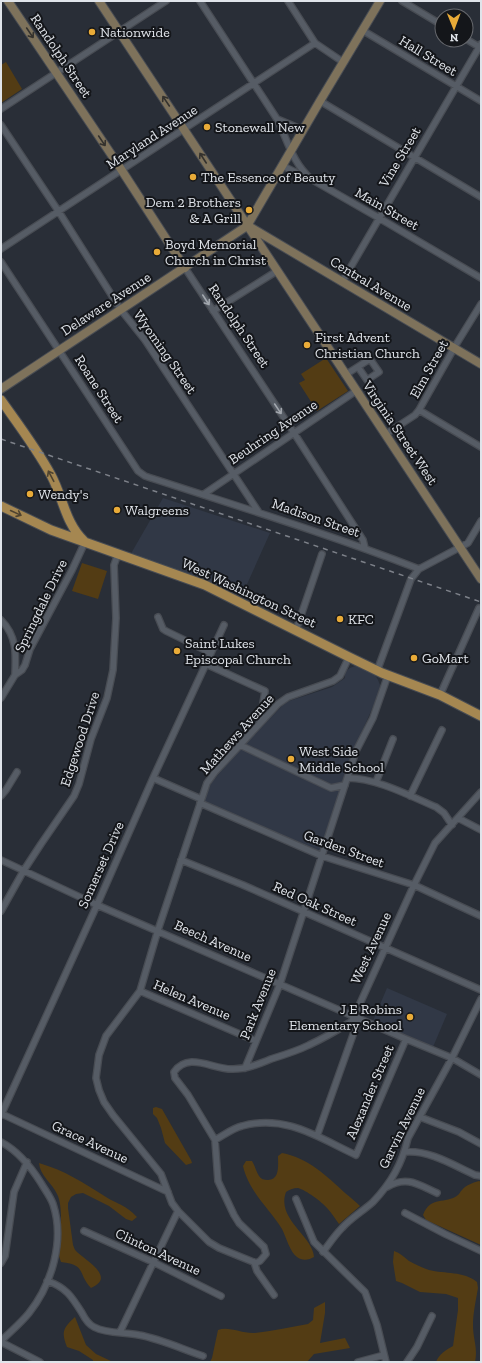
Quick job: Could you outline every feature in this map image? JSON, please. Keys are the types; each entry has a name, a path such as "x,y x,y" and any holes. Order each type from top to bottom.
{"main road":[{"name":"Randolph Street","path":"8,1 185,268"},
{"name":"Virginia Street West","path":"100,1 481,579"},
{"name":"Delaware Avenue","path":"1,389 247,226 380,1"},
{"name":"Central Avenue","path":"247,226 481,364"},
{"path":"1,400 51,474 72,527 85,542"},
{"name":"West Washington Street","path":"1,506 75,540 85,542 205,585 377,671 440,694 481,716"},
{"path":"31,520 60,529 66,525 66,512"}],"street":[{"path":"1,109 166,1"},
{"name":"Main Street","path":"200,1 277,119 286,136 291,152 298,166 311,179 481,278"},
{"path":"288,1 315,43 343,62"},
{"path":"402,1 434,20"},
{"name":"Hall Street","path":"362,30 481,101"},
{"name":"Maryland Avenue","path":"1,249 315,43"},
{"name":"Vine Street","path":"342,282 480,46"},
{"path":"320,101 481,197"},
{"path":"277,119 303,130"},
{"name":"Wyoming Street","path":"1,125 59,212 121,310 145,340 232,474 258,511"},
{"path":"283,166 311,179"},
{"name":"Roane Street","path":"1,262 138,471 146,476 204,494"},
{"name":"Randolph Street","path":"185,268 363,540 365,548"},
{"path":"213,311 277,271"},
{"name":"Elm Street","path":"386,434 415,415 419,410 481,304"},
{"path":"346,375 358,367"},
{"name":"Beuhring Avenue","path":"204,494 356,391"},
{"path":"419,410 481,447"},
{"name":"Madison Street","path":"204,494 365,548 419,569"},
{"path":"377,671 411,579 419,569 460,548 470,540 479,528 481,521"},
{"name":"Springdale Drive","path":"1,698 16,675 25,665 30,649 72,570 85,542"},
{"name":"Edgewood Drive","path":"1,911 40,844 74,796 84,768 91,739 107,698 113,670 116,618 114,565 118,554"},
{"path":"296,630 322,554"},
{"path":"440,694 479,608"},
{"path":"158,617 163,629 166,632 210,653"},
{"path":"1,620 8,628 13,638 16,651 16,675"},
{"name":"Somerset Drive","path":"2,1114 153,778 224,625"},
{"name":"Mathews Avenue","path":"140,991 158,930 207,783 215,772 278,704 288,697 325,684 340,676 349,657"},
{"path":"206,664 265,691 260,723"},
{"name":"Park Avenue","path":"245,1068 280,984 356,751 373,718 388,675"},
{"path":"410,796 442,730"},
{"path":"376,782 393,740"},
{"path":"240,745 331,788 345,786"},
{"path":"1,796 17,772"},
{"name":"Garden Street","path":"153,778 322,856 414,885 481,916"},
{"path":"348,778 359,778 376,782 439,809 447,816 452,825"},
{"name":"West Avenue","path":"245,1068 309,1045 349,1024 356,1017 385,948 435,843 481,792"},
{"path":"458,818 481,830"},
{"name":"Beech Avenue","path":"1,860 97,905 452,1058 481,1075"},
{"name":"Red Oak Street","path":"181,860 243,884 480,990"},
{"path":"480,990 481,982"},
{"path":"140,991 106,1036 99,1055 96,1078 104,1102 161,1174 172,1203 178,1211 209,1242 219,1248 254,1262 260,1261 264,1258 266,1254 264,1247 239,1223 218,1181 215,1140 188,1095 175,1078 174,1072 182,1064 196,1062 225,1069 245,1068"},
{"name":"Helen Avenue","path":"140,991 256,1041"},
{"name":"Garvin Avenue","path":"323,1252 343,1227 372,1202 385,1188 400,1166 408,1138 452,1058 481,999"},
{"path":"215,1140 242,1126 262,1123 291,1125 316,1136 356,1017"},
{"name":"Alexander Street","path":"316,1136 356,1155 406,1039"},
{"name":"Grace Avenue","path":"2,1114 168,1192"},
{"path":"420,1117 459,1132 481,1144"},
{"path":"1,1142 26,1162 48,1194 53,1204 57,1220 57,1249 47,1281 40,1297 28,1314 1,1342 40,1362"},
{"path":"405,1152 428,1154 475,1175 481,1176"},
{"path":"1,1263 5,1256 14,1192 26,1162"},
{"path":"385,1188 393,1183 410,1181 437,1193"},
{"path":"296,1199 314,1242 365,1292 377,1325 386,1362"},
{"path":"120,1332 178,1211"},
{"path":"405,1213 481,1251"},
{"name":"Clinton Avenue","path":"84,1231 153,1262 221,1296"},
{"path":"254,1262 257,1271 274,1295"},
{"path":"47,1281 61,1287 67,1292 74,1300 87,1322 92,1326 99,1329 140,1335 203,1356"},
{"path":"407,1362 417,1347 432,1316"},
{"path":"358,1362 384,1355"}],"shaded area":[{"path":"6,62 22,89 1,103 1,65"},
{"path":"326,358 348,391 317,411 299,383 305,380 301,374"},
{"path":"163,498 270,533 239,602 129,557"},
{"path":"82,563 107,571 98,599 72,591"},
{"name":"West Side Middle School","path":"355,666 375,675 380,685 379,693 349,761 320,851 203,801 212,782 234,756 283,705 289,701 332,687 345,678 345,672"},
{"name":"J E Robins Elementary School","path":"387,988 447,1014 433,1047 373,1021"},
{"path":"156,1107 162,1109 192,1163 186,1165 165,1143 157,1118 153,1114 153,1108"},
{"path":"282,1153 291,1155 309,1163 360,1206 339,1224 325,1206 301,1189 294,1188 286,1192 284,1202 286,1211 290,1219 312,1249 314,1257 306,1260 299,1258 292,1252 282,1229 250,1184 243,1166 246,1161 252,1161 261,1178 268,1180 275,1178 278,1171 278,1156"},
{"path":"39,1163 74,1177 126,1208 137,1217 132,1221 126,1219 109,1206 83,1193 76,1194 71,1197 68,1203 68,1208 74,1249 91,1263 100,1273 101,1279 98,1284 91,1288 80,1270 75,1265 61,1262 59,1256 61,1224 59,1200 55,1190 44,1176"},
{"path":"479,1181 481,1182 481,1245 426,1220 423,1215 430,1205 439,1201 453,1198 458,1195 467,1185"},
{"path":"394,1251 409,1261 427,1269 460,1274 472,1278 477,1282 478,1288 473,1325 476,1352 475,1362 436,1362 441,1354 453,1346 458,1310 458,1298 446,1294 420,1292 396,1281 393,1262"},
{"path":"325,1302 325,1313 320,1343 345,1338 350,1348 314,1354 307,1362 210,1362 218,1330 231,1329 255,1333 308,1324 313,1320 314,1308"},
{"path":"75,1317 86,1345 96,1354 113,1362 93,1362 93,1360 79,1351 67,1347 64,1338 64,1330"}],"railway":[{"path":"1,439 481,602"}],"place":[{"name":"Nationwide","path":"92,32"},
{"name":"Stonewall New","path":"207,127"},
{"name":"The Essence of Beauty","path":"193,177"},
{"name":"Dem 2 Brothers & A Grill","path":"249,210"},
{"name":"Boyd Memorial Church in Christ","path":"157,252"},
{"name":"First Advent Christian Church","path":"307,345"},
{"name":"Wendy's","path":"30,494"},
{"name":"Walgreens","path":"117,510"},
{"name":"KFC","path":"340,619"},
{"name":"Saint Lukes Episcopal Church","path":"177,651"},
{"name":"GoMart","path":"414,658"},
{"name":"West Side Middle School","path":"291,759"},
{"name":"J E Robins Elementary School","path":"410,1017"}]}
